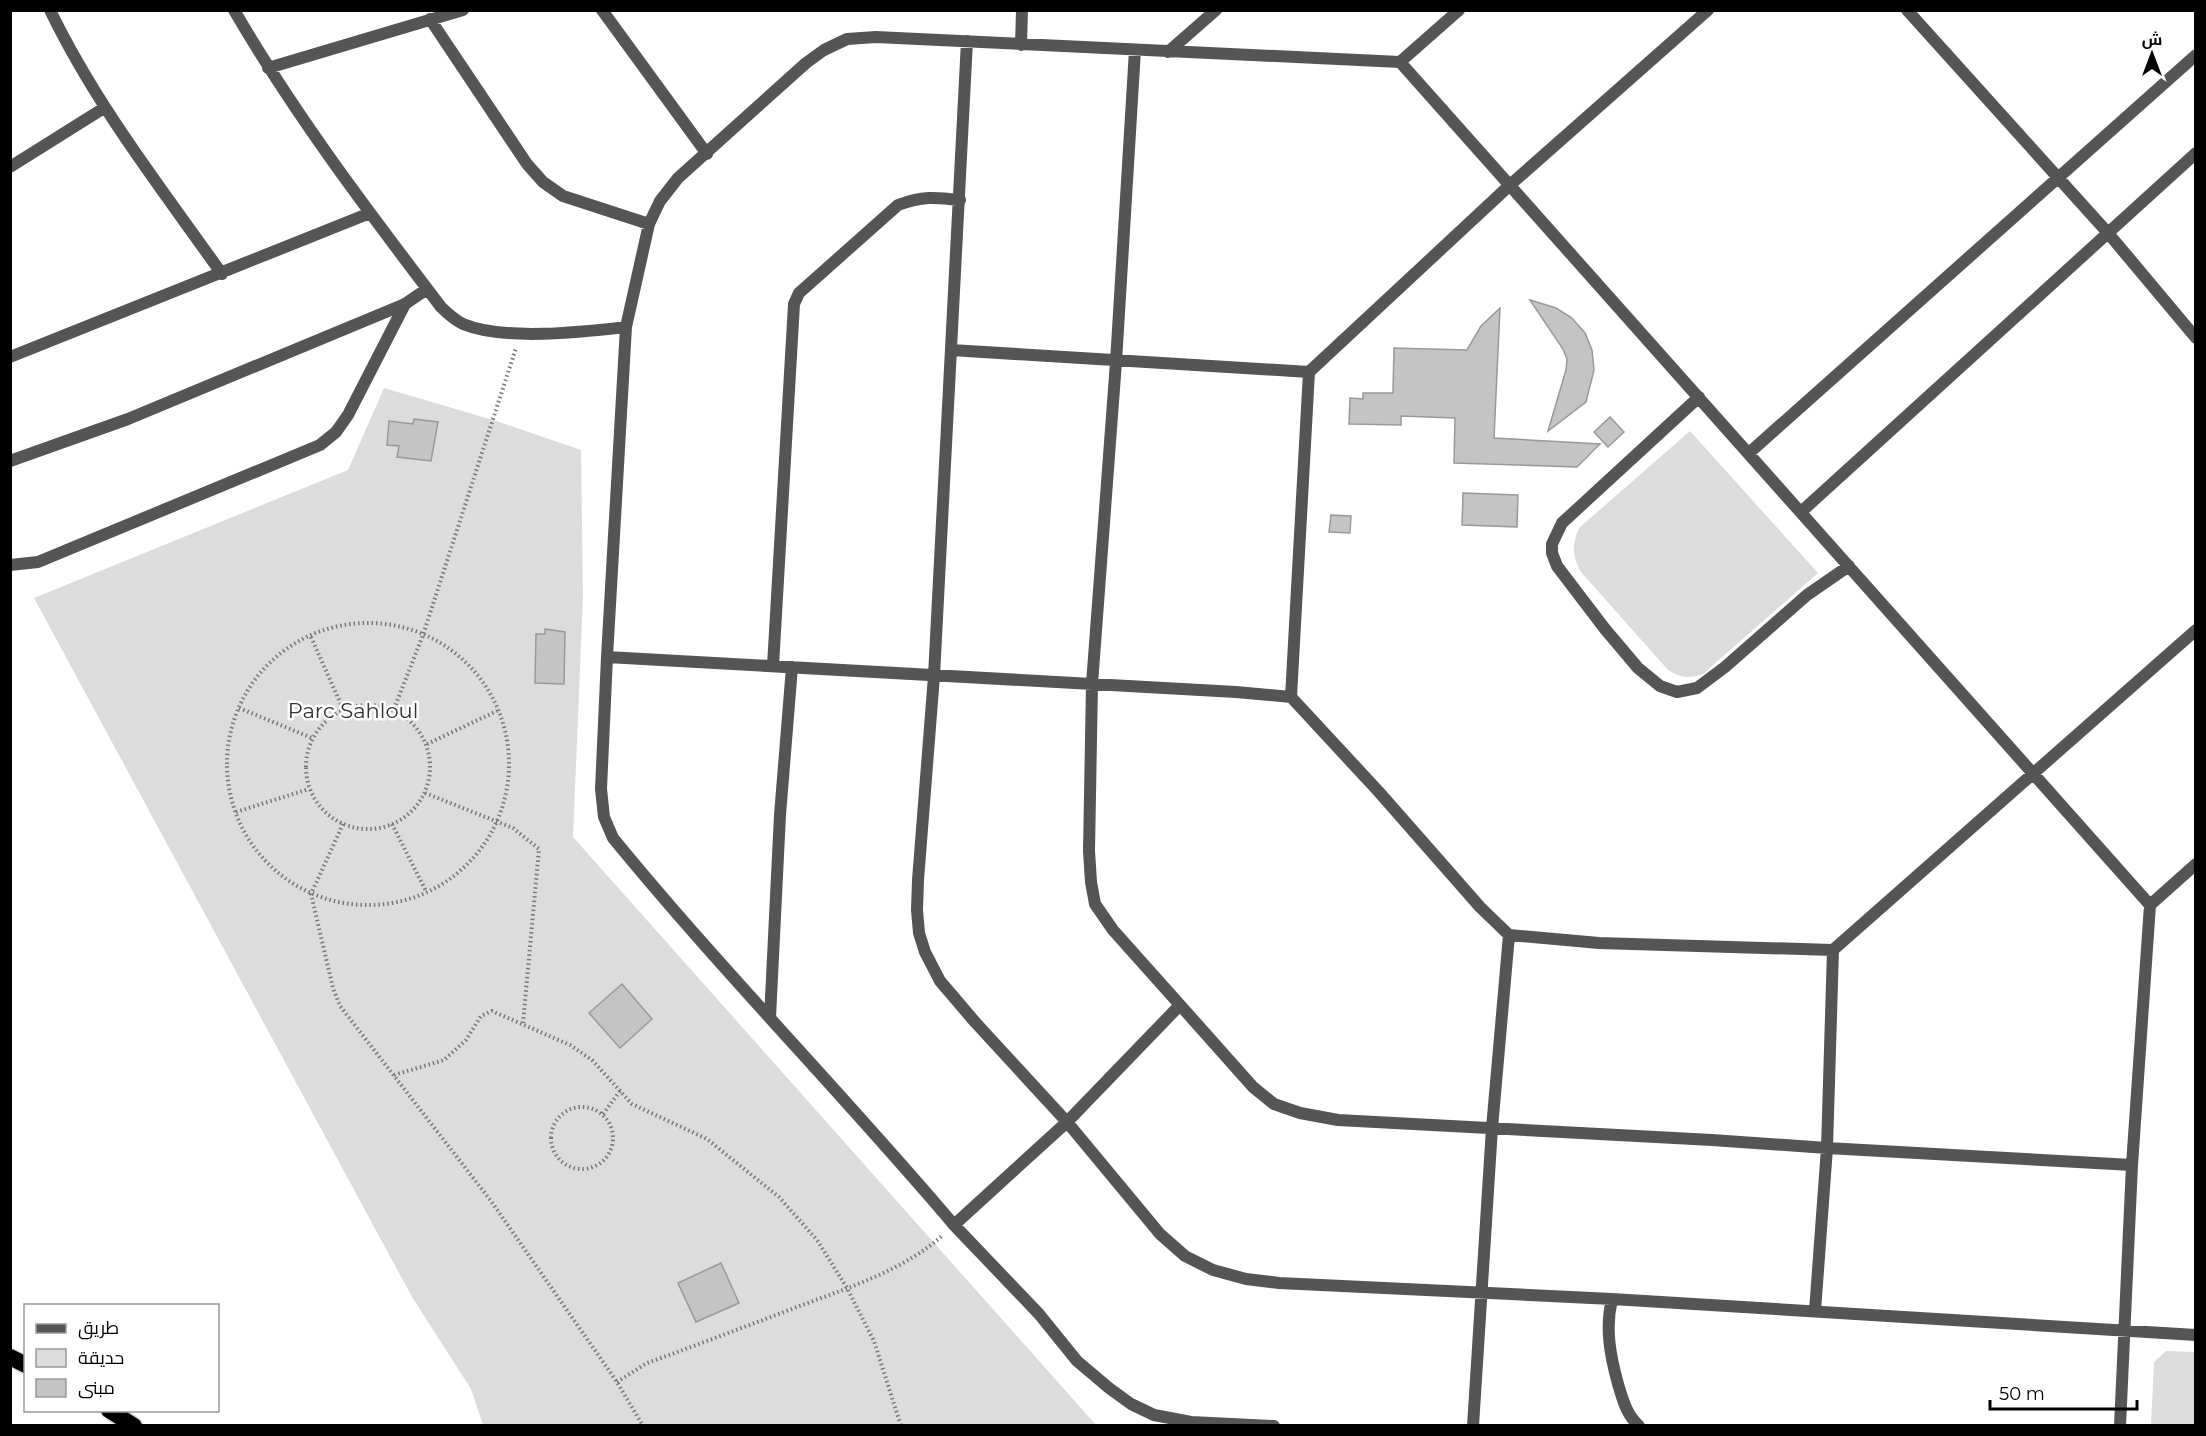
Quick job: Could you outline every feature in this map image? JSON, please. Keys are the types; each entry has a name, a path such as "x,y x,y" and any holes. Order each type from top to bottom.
{"highway":[{"path":"10,1357 24,1364"},
{"path":"113,1412 134,1425"}],"street":[{"path":"50,10 65,42 104,108 222,274"},
{"path":"234,10 268,68 370,213 441,307 462,323 478,329 521,333 577,333 626,327"},
{"path":"268,68 463,10"},
{"path":"602,10 707,154"},
{"path":"1021,45 1022,10"},
{"path":"1168,52 1216,10"},
{"path":"1274,1425 1191,1422 1154,1415 1131,1404 1077,1361 1039,1314 954,1225 883,1140 770,1018 613,838 604,817 602,789 607,657 626,327 649,224 660,201 678,178 806,63 824,50 847,39 876,37 1400,62 1459,10"},
{"path":"1291,697 1310,372 1510,185 1708,10"},
{"path":"1908,10 2056,178 2108,233 2196,338"},
{"path":"430,19 527,164 543,182 563,196 649,224"},
{"path":"967,41 934,676 918,880 919,933 940,981 1067,1122 1160,1234 1185,1256 1213,1270 1246,1279 1279,1283 1612,1299 2196,1335"},
{"path":"1135,50 1116,362 1092,684 1090,882 1095,904 1113,930 1253,1087 1274,1104 1300,1113 1338,1120 2132,1165"},
{"path":"1749,453 2196,55"},
{"path":"1400,62 2150,905"},
{"path":"10,167 104,108"},
{"path":"1801,512 2196,153"},
{"path":"773,666 794,304 799,293 807,284 898,205 929,196 960,200"},
{"path":"10,357 370,213"},
{"path":"10,462 128,419 405,304 427,289"},
{"path":"10,565 38,562 320,445 336,432 348,415 405,304"},
{"path":"951,350 1116,362 1310,372"},
{"path":"1699,398 1562,523 1552,544 1552,553 1562,573 1638,668 1660,686 1677,692 1697,688 1725,667 1807,594 1849,566"},
{"path":"607,657 1291,697 1379,792 1480,907 1509,935 1599,943 1833,950 2196,630"},
{"path":"770,1018 780,815 792,667"},
{"path":"2120,1425 2132,1165 2150,905 2196,864"},
{"path":"1473,1425 1492,1128 1509,935"},
{"path":"1815,1311 1827,1148 1833,950"},
{"path":"954,1225 1067,1122 1180,1005"},
{"path":"1612,1299 1608,1315 1612,1363 1626,1410 1639,1425"}],"path":[{"path":"393,709 423,635 521,333"},
{"path":"373,623 423,635 476,670 507,734 511,758 510,787 498,822 474,856 440,885 399,902 355,905 311,894 270,867 241,828 226,782 229,733 239,708 248,688 281,652 324,630 373,623"},
{"path":"311,637 343,709"},
{"path":"360,704 393,709 419,730 427,744 431,760 430,777 425,794 405,817 392,824 376,829 359,829 343,824 328,815 317,803 309,789 305,772 306,754 312,738 330,716 343,709 360,704"},
{"path":"239,708 312,738"},
{"path":"427,744 497,711"},
{"path":"236,812 309,789"},
{"path":"425,794 513,828 539,849 523,1023"},
{"path":"343,824 311,894 333,988 340,1006 491,1201 618,1382 643,1425"},
{"path":"392,824 426,891"},
{"path":"394,1075 444,1060 466,1040 481,1016 492,1011 570,1045 592,1060 632,1104 707,1139 779,1197 817,1240 847,1288 874,1341 901,1425"},
{"path":"603,1114 620,1090"},
{"path":"583,1106 593,1108 603,1114 613,1133 613,1144 602,1163 581,1170 562,1163 551,1147 550,1137 556,1119 564,1112 583,1106"},
{"path":"618,1382 647,1363 847,1288 929,1248 954,1225"}],"green space":[{"name":"Parc Sahloul","path":"384,388 493,420 581,450 583,596 573,837 1096,1425 483,1425 471,1389 412,1297 34,598 348,470"},
{"path":"1690,431 1818,573 1703,674 1694,677 1677,675 1668,670 1581,572 1574,550 1579,528"},
{"path":"2166,1351 2195,1352 2195,1425 2151,1425 2154,1362"}],"building":[{"path":"1530,300 1556,308 1572,318 1585,333 1592,350 1594,370 1586,402 1548,431 1566,370 1567,359 1563,349"},
{"path":"1500,308 1494,438 1600,444 1577,467 1454,463 1455,418 1401,416 1401,425 1349,424 1350,398 1363,399 1363,393 1393,393 1394,348 1467,350 1481,326"},
{"path":"1610,417 1624,432 1608,447 1594,432"},
{"path":"414,419 438,422 431,461 397,457 399,446 387,445 389,421 413,424"},
{"path":"1463,493 1518,495 1517,527 1462,525"},
{"path":"1331,515 1351,516 1350,533 1329,532"},
{"path":"545,629 565,632 564,684 535,683 536,634 545,634"},
{"path":"622,984 652,1019 620,1048 589,1013"},
{"path":"721,1263 739,1303 696,1322 678,1283"}]}
